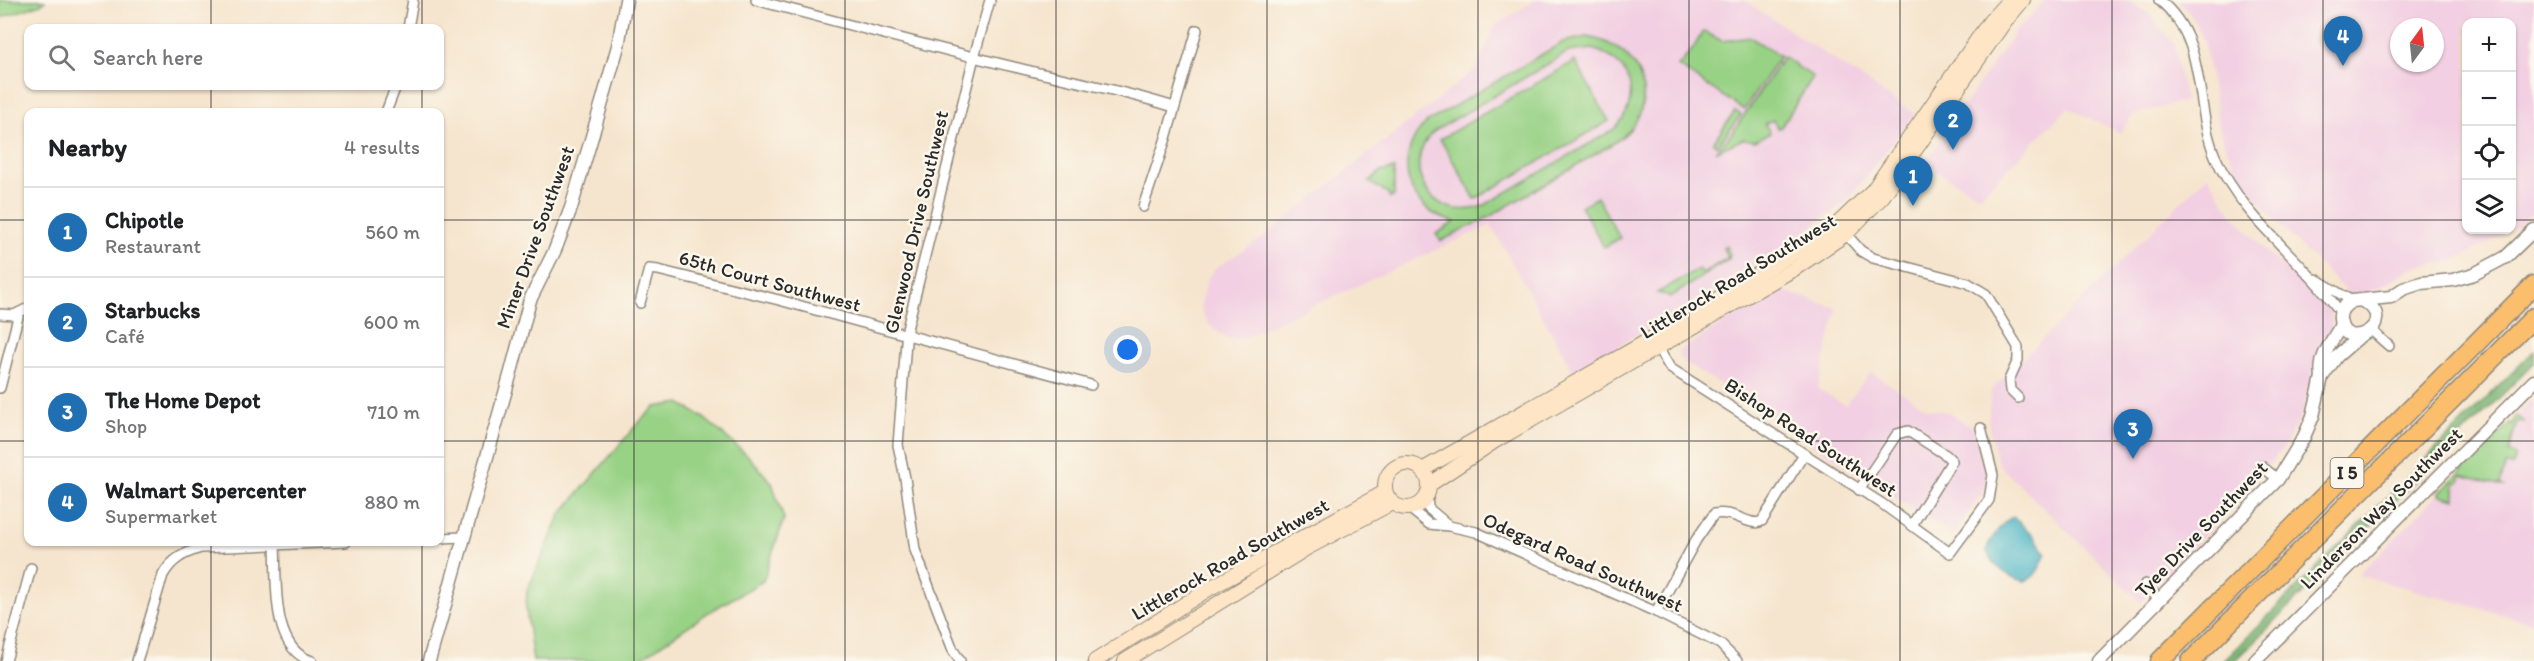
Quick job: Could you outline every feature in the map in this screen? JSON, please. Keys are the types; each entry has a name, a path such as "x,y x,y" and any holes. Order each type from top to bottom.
{"highway":[{"name":"I 5","path":"2160,661 2534,285"},
{"name":"I 5","path":"2191,661 2534,317"}],"main road":[{"name":"Littlerock Road Southwest","path":"1422,470 1647,341 1830,231 1873,190 1990,21 2009,0"},
{"name":"Littlerock Road Southwest","path":"1409,508 1417,506 1428,490 1495,441 1794,269 1846,234 1883,196 2003,24 2024,0"},
{"path":"1409,508 1400,507 1388,497 1386,478 1395,467 1409,464 1422,470 1428,490"},
{"name":"Littlerock Road Southwest","path":"1095,661 1210,588 1388,497"},
{"name":"Littlerock Road Southwest","path":"1125,661 1388,497"}],"street":[{"path":"409,24 413,0"},
{"name":"Miner Drive Southwest","path":"429,661 530,300 555,249 571,208 606,89 626,0"},
{"path":"756,0 974,57 1100,88 1131,93 1174,107"},
{"name":"Glenwood Drive Southwest","path":"960,661 953,650 915,550 898,445 906,336 990,0"},
{"path":"2159,0 2181,23 2190,41 2196,60 2208,133 2215,155 2233,191 2250,213 2314,277 2349,334 2369,329"},
{"path":"1143,207 1166,138 1197,30"},
{"path":"388,108 395,90"},
{"path":"2358,301 2391,297 2421,284 2453,280 2490,267 2506,257 2534,230"},
{"path":"1846,234 1861,251 1874,258 1968,283 1986,294 2018,347 2018,360 2009,380 2010,390 2018,398"},
{"name":"65th Court Southwest","path":"640,303 650,268 779,300 1091,384"},
{"path":"2314,277 2373,309 2369,329"},
{"name":"Tyee Drive Southwest","path":"2099,661 2278,479 2304,437 2313,416 2322,377 2337,356 2369,329 2391,297"},
{"name":"Tyee Drive Southwest","path":"2322,377 2320,367 2341,319 2343,308 2358,301"},
{"path":"0,314 19,313 24,310"},
{"path":"0,388 19,313"},
{"path":"2369,329 2389,346"},
{"name":"Bishop Road Southwest","path":"1658,348 1670,368 1912,525 1950,553 1989,500 1993,475 1981,428"},
{"name":"Linderson Way Southwest","path":"2255,661 2534,381"},
{"path":"1859,490 1897,434 1908,431 1946,455 1952,460 1912,525"},
{"path":"1656,612 1714,514 1724,512 1758,524 1804,454"},
{"path":"2261,466 2278,479"},
{"path":"1428,490 1428,508 1435,517 1449,526"},
{"name":"Odegard Road Southwest","path":"1409,508 1429,524 1476,532 1656,612 1720,644 1737,661"},
{"path":"444,538 465,537"},
{"path":"137,661 160,581 170,564 177,558 201,548 238,546"},
{"path":"275,546 279,622 290,645 305,659 312,661"},
{"path":"6,661 31,568"},
{"path":"2145,584 2160,601"}],"shaded area":[{"path":"1535,0 1744,0 1915,114 1846,202 1774,254 1574,373 1491,225 1240,339 1226,338 1210,326 1202,312 1201,303 1208,277 1217,267 1258,241 1477,68 1494,27"},
{"path":"2046,0 2127,0 2147,12 2174,44 2185,101 2133,115 2120,133 2068,108 1980,196 1925,164 2014,33"},
{"path":"2179,0 2534,0 2534,212 2516,226 2516,18 2462,18 2462,234 2504,234 2462,257 2448,262 2415,267 2359,299 2349,294 2278,224 2239,176 2221,135 2204,42 2193,18"},
{"path":"2208,175 2232,214 2269,254 2331,312 2332,326 2315,360 2303,411 2285,446 2249,489 2141,602 1998,464 1988,422 1991,390"},
{"path":"1777,289 1837,308 1818,389 1845,405 1871,372 1928,409 1948,412 1973,427 1987,477 1982,494 1953,535 1679,358 1679,351"},
{"path":"2534,398 2534,623 2358,575 2510,423 2515,421 2513,419"}],"green space":[{"path":"0,0 45,0 41,4 0,18"},
{"path":"1703,31 1722,41 1750,37 1780,56 1744,110 1678,66 1693,49"},
{"path":"1586,37 1606,42 1622,52 1634,65 1641,80 1643,97 1640,113 1630,129 1614,143 1489,217 1441,241 1436,234 1455,222 1438,216 1424,207 1415,195 1409,181 1407,166 1409,151 1416,136 1427,122 1563,42","holes":["1592,49 1606,54 1617,62 1624,72 1631,95 1623,119 1613,130 1483,206 1466,210 1450,207 1437,201 1426,190 1420,177 1419,162 1423,147 1433,132 1568,52"]},
{"path":"1783,57 1813,77 1781,127 1778,128 1773,120 1765,124 1770,133 1755,141 1743,139 1715,152 1733,132"},
{"path":"1575,61 1609,121 1475,199 1440,139"},
{"path":"1735,111 1741,115 1717,146 1713,143"},
{"path":"1394,169 1394,196 1390,198 1389,194 1369,182 1380,172"},
{"path":"1597,197 1620,238 1604,247 1581,206"},
{"path":"1726,246 1730,254 1729,259 1669,298 1667,295 1657,293 1699,269 1702,273 1728,258 1723,248"},
{"path":"2534,351 2534,363 2496,401 2235,661 2223,661"},
{"path":"680,403 704,418 747,455 772,483 784,519 763,581 709,612 637,661 533,661 526,609 527,591 561,514 638,423 655,407"},
{"path":"2516,416 2524,422 2517,422 2509,452 2516,456 2513,466 2506,465 2500,483 2503,486 2461,475 2459,482 2455,483 2455,499 2440,495 2440,492 2510,423 2512,424"}],"water":[{"path":"2013,517 2033,535 2046,553 2037,572 2028,580 2023,581 2010,576 1997,566 1991,560 1987,549 2003,524"}],"place":[{"name":"Walmart Supercenter","path":"2343,66"},
{"name":"Starbucks","path":"1953,150"},
{"name":"Chipotle","path":"1913,206"},
{"name":"The Home Depot","path":"2133,459"}]}
